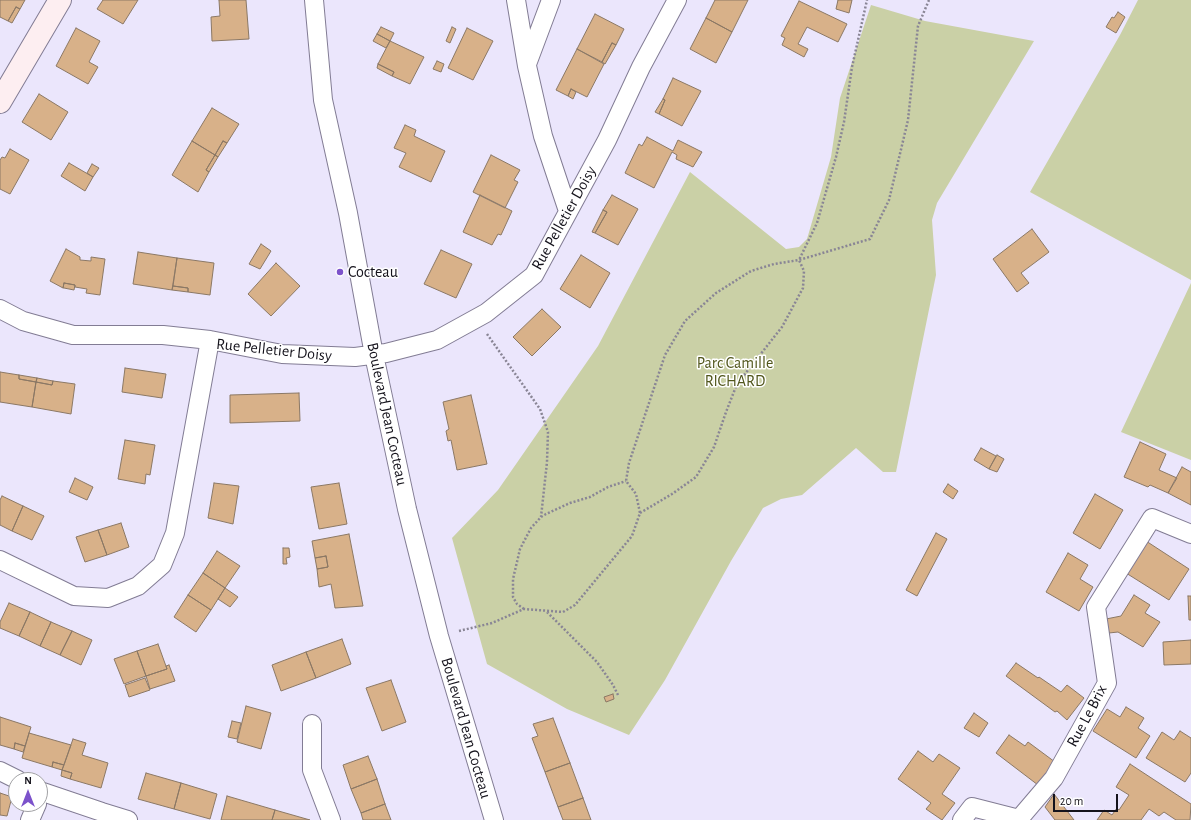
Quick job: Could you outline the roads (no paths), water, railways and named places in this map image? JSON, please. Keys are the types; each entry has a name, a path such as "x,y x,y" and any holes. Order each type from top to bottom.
{"street":[{"path":"0,102 60,0"},
{"name":"Boulevard Jean Cocteau","path":"314,0 323,100 348,213 374,355 407,509 439,636 494,820"},
{"path":"516,0 526,66 543,136 568,211"},
{"path":"526,66 551,0"},
{"name":"Rue Pelletier Doisy","path":"0,560 74,596 108,598 138,586 162,565 175,533 210,340 282,354 355,358 386,353 437,340 486,314 534,275 607,140 641,67 677,0"},
{"path":"0,309 23,322 73,335 163,335 210,340"},
{"name":"Rue Le Brix","path":"962,820 972,807 1019,819 1054,778 1107,683 1096,607 1152,518 1191,534"},
{"path":"312,724 312,770 331,820"},
{"path":"48,798 128,820"}],"place":[{"name":"Cocteau","path":"340,272"}],"park label":[{"name":"Parc Camille RICHARD","path":"735,372"}]}
